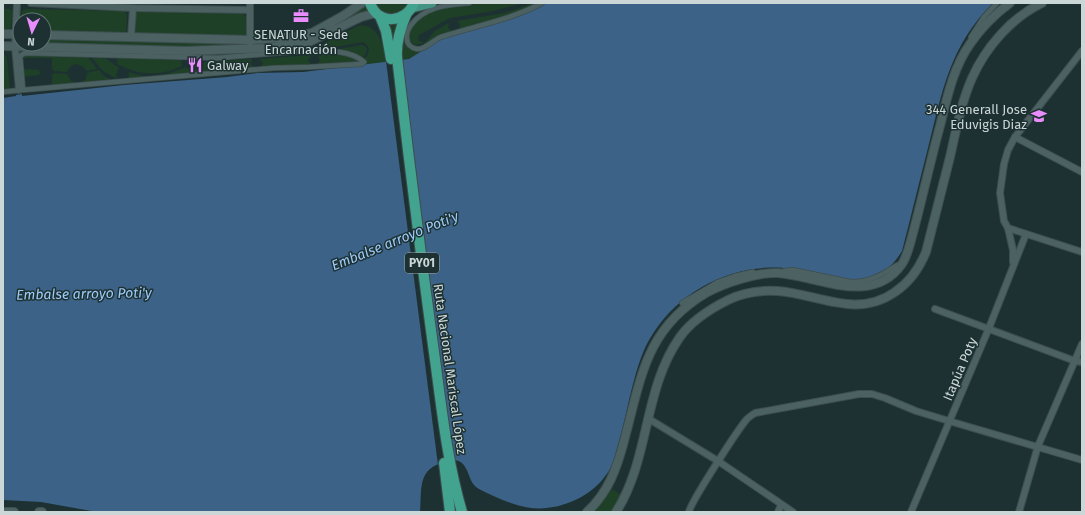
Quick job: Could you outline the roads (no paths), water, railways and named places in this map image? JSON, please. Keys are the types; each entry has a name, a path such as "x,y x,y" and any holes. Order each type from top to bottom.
{"highway":[{"name":"Ruta Nacional Mariscal López","path":"370,3 386,31 394,57 416,215 448,469 450,512"},
{"name":"Ruta Nacional Mariscal López","path":"394,57 398,39 411,9"},
{"path":"378,15 386,19 393,20 411,9"},
{"name":"Ruta Nacional Mariscal López","path":"448,469 462,512"}],"main road":[{"path":"52,35 250,40 292,37 307,34 343,16 362,3"},
{"path":"411,9 432,3"},
{"path":"587,512 598,501 613,476 622,452 645,363 649,354 659,335 685,307 714,289 735,281 758,275 778,273 840,285 862,287 882,281 897,270 902,264 910,244 947,98 956,70 969,44 996,14 1010,3"},
{"path":"616,512 626,495 633,477 658,383 667,360 680,337 695,321 729,299 750,293 779,291 838,304 854,305 873,302 889,296 903,287 920,266 926,252 963,102 972,78 992,44 1024,14 1042,3"},
{"path":"52,47 186,51 290,46 309,42 361,17 378,15"},
{"path":"3,512 14,512"}],"street":[{"path":"31,3 133,8 250,10"},
{"path":"250,3 250,49"},
{"path":"470,3 442,6 422,15 408,30 408,43 414,48 421,49 438,38 518,14 542,3"},
{"path":"682,303 718,282 747,273 793,270 851,282 858,282 880,276 899,264 906,249 950,77 955,64 967,43 984,17 996,3"},
{"path":"967,43 982,24 1006,3"},
{"path":"131,37 133,8"},
{"path":"1012,270 1013,250 1008,228 1004,221 1000,193 1004,164 1008,150 1015,137 1082,50"},
{"path":"3,92 274,68 362,64 364,62 351,55 325,51 304,51 217,58 25,53 20,56 21,90"},
{"path":"16,52 21,90"},
{"path":"1015,137 1082,172"},
{"path":"1008,228 1082,252"},
{"name":"Itapúa Poty","path":"911,512 989,328 1026,234"},
{"path":"935,309 1075,361 1082,362"},
{"path":"1019,512 1038,446 1082,344"},
{"path":"689,512 689,509 718,461 747,419 755,413 859,394 872,394 916,411 1082,460"},
{"path":"649,418 718,461 792,512"},
{"path":"778,512 781,505"}],"water":[{"name":"Embalse arroyo Poti'y","path":"545,3 993,3 978,19 967,36 957,53 950,70 943,89 902,251 890,266 877,275 863,279 833,277 784,268 746,270 710,282 679,303 654,332 645,348 636,374 615,456 609,471 591,490 573,501 562,505 541,508 525,507 511,503 476,487 471,481 463,464 455,460 437,465 430,469 426,474 421,487 420,512 97,512 41,502 3,500 3,98 22,94 22,96 258,73 303,72 409,59 441,39 535,8"}],"place":[{"name":"SENATUR - Sede Encarnación","path":"301,16"},
{"name":"Galway","path":"195,65"},
{"name":"344 Generall Jose Eduvigis Diaz","path":"1039,116"}]}
